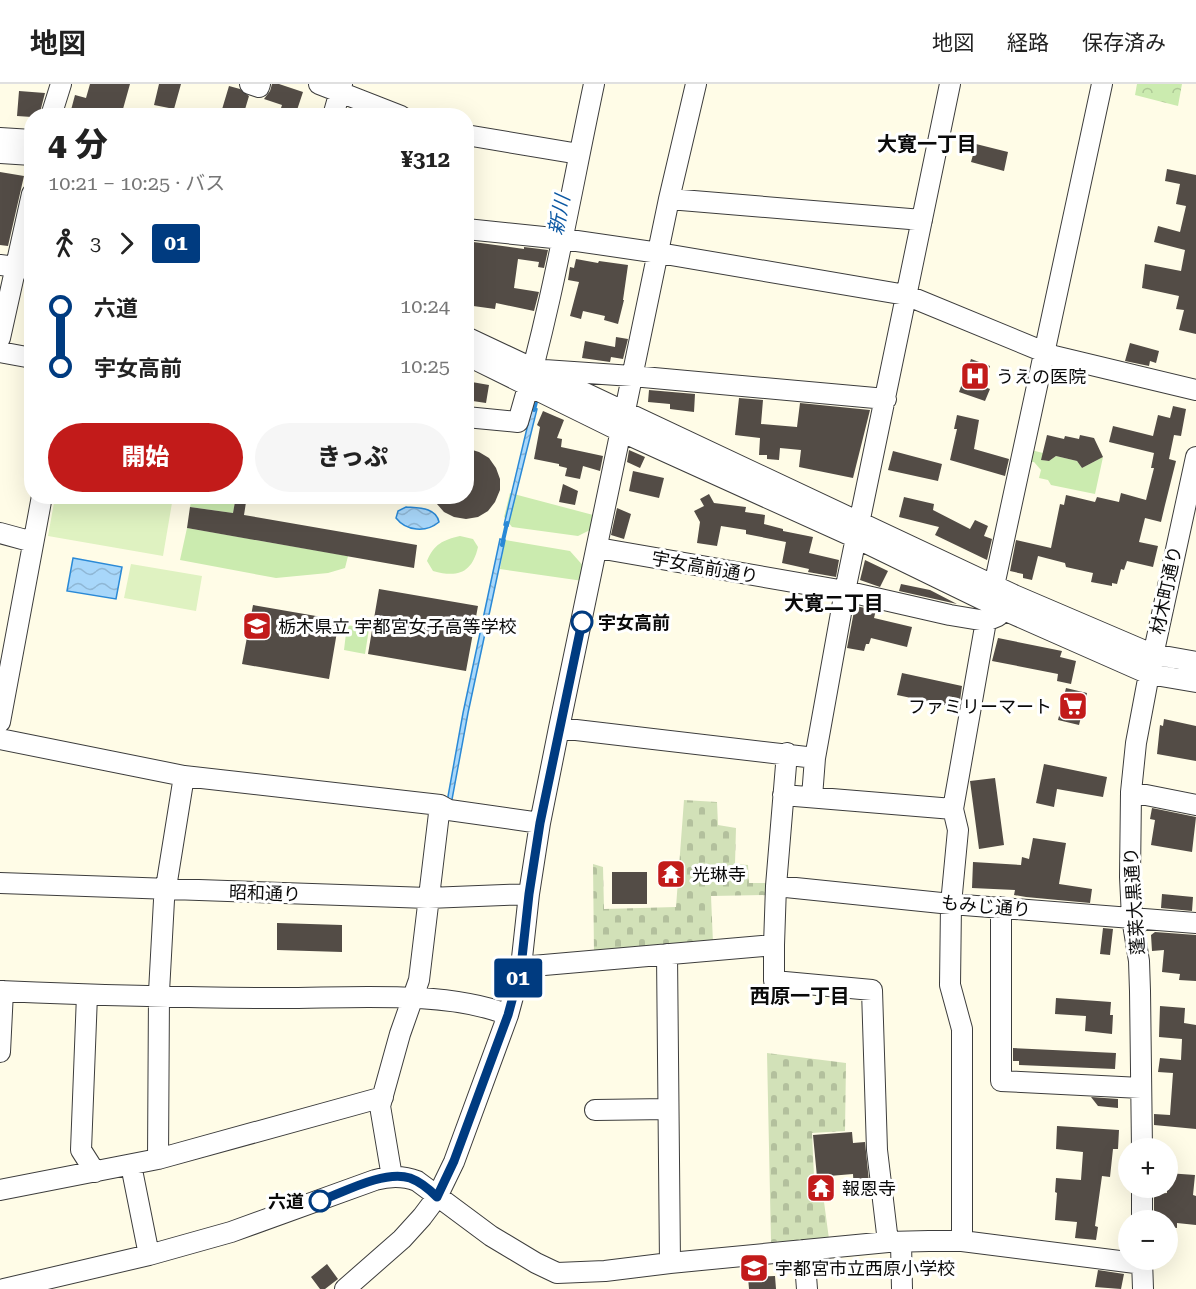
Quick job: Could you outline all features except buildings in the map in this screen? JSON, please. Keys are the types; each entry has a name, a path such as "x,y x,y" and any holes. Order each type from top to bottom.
{"street":[{"path":"54,108 61,84"},
{"path":"250,84 259,87 260,84"},
{"path":"319,84 340,88 384,108"},
{"path":"474,418 518,422 563,239 594,84"},
{"path":"345,1289 402,1239 437,1197 454,1161 508,1015 521,967 540,823 559,728 669,199 696,84"},
{"path":"812,797 815,758 845,591 950,84"},
{"path":"994,586 1102,84"},
{"path":"335,108 340,88"},
{"path":"474,136 579,154"},
{"path":"0,138 24,140"},
{"path":"0,153 24,154"},
{"path":"669,199 922,220"},
{"path":"0,338 24,230"},
{"path":"474,230 563,239 659,253 906,295 1054,356 1196,390"},
{"path":"474,343 622,432 994,586 1009,603 1152,654 1196,662"},
{"path":"0,352 24,356"},
{"path":"474,358 626,412 1149,674 1196,682"},
{"path":"530,377 632,376 886,399"},
{"name":"材木町通り","path":"1152,654 1193,481 1196,457"},
{"path":"0,722 40,504"},
{"path":"0,533 33,542"},
{"name":"宇女高前通り","path":"598,548 845,591 986,621"},
{"path":"962,1241 962,1029 950,985 951,904 958,830 953,809 986,621 998,616 1009,603"},
{"name":"蓬莱大黒通り","path":"1142,1138 1139,973 1132,918 1129,834 1137,743 1152,654"},
{"path":"559,728 815,758"},
{"path":"0,739 184,776 440,805 449,810 540,823"},
{"path":"787,753 776,886 774,981 873,990 877,1150 902,1289"},
{"path":"158,1159 159,998 165,895 184,776"},
{"path":"1131,792 1196,805"},
{"path":"783,795 953,809"},
{"path":"392,1177 380,1106 411,999 419,980 440,805"},
{"name":"昭和通り","path":"0,884 165,895"},
{"name":"もみじ通り","path":"776,886 951,904 1196,923"},
{"name":"昭和通り","path":"0,894 165,895 427,904 528,901"},
{"path":"1001,907 1002,1081 1141,1088"},
{"path":"521,967 774,945"},
{"path":"667,954 670,1263"},
{"path":"0,1052 2,991 159,998 411,999 468,1004 508,1015"},
{"path":"87,994 81,1150 95,1172"},
{"path":"0,1190 158,1159 383,1097"},
{"path":"595,1110 668,1109"},
{"path":"131,1165 149,1255"},
{"path":"4,1289 29,1286 231,1232 375,1180 392,1177 405,1177 417,1181 551,1281 605,1280 670,1263 894,1242 962,1241 1118,1259"},
{"path":"804,1250 807,1289"},
{"path":"1143,1270 1143,1289"}],"green space":[{"path":"1137,84 1182,84 1178,106 1135,95"},
{"path":"1031,450 1043,453 1042,460 1049,461 1056,456 1077,461 1082,468 1103,457 1095,494 1051,485 1048,480 1039,478 1041,470 1034,462 1028,462"},
{"path":"510,493 597,516 594,528 578,536 512,527 504,517"},
{"path":"54,504 172,504 163,556 48,536"},
{"path":"191,504 235,504 233,513 190,507"},
{"path":"187,528 348,556 345,568 328,573 276,578 180,560"},
{"path":"460,536 473,539 478,547 472,563 468,568 457,573 433,571 427,561 433,550 444,541"},
{"path":"505,540 570,551 586,569 583,581 500,569"},
{"path":"131,564 202,576 196,611 124,598"},
{"path":"347,625 369,629 365,654 344,650"},
{"path":"684,800 717,802 718,825 736,828 735,864 748,865 749,883 770,883 770,895 711,896 713,943 594,954 593,864 603,867 604,909 676,907"},
{"path":"767,1053 846,1063 845,1131 812,1133 814,1176 822,1187 829,1239 771,1242"}],"water":[{"path":"532,407 537,409 508,526 504,525"},
{"path":"406,507 430,511 434,513 439,522 422,529 405,526 396,518 398,511"},
{"path":"500,539 505,540 451,805 447,802 463,713"},
{"path":"73,558 122,567 116,599 67,591"}],"waterway":[{"name":"新川","path":"534,410 536,402"},
{"name":"新川","path":"502,545 507,523"}],"bus line":[{"name":"01","path":"320,1201 386,1177 405,1177 417,1181 437,1197 454,1161 508,1015 521,967 540,823 582,622"}],"place":[{"name":"うえの医院","path":"975,376"},
{"name":"宇女高前","path":"582,622"},
{"name":"栃木県立 宇都宮女子高等学校","path":"257,626"},
{"name":"ファミリーマート","path":"1073,706"},
{"name":"光琳寺","path":"671,874"},
{"name":"報恩寺","path":"821,1188"},
{"name":"六道","path":"320,1201"},
{"name":"宇都宮市立西原小学校","path":"754,1268"}],"district":[{"name":"大寛一丁目","path":"927,144"},
{"name":"大寛二丁目","path":"834,603"},
{"name":"西原一丁目","path":"800,996"}]}
